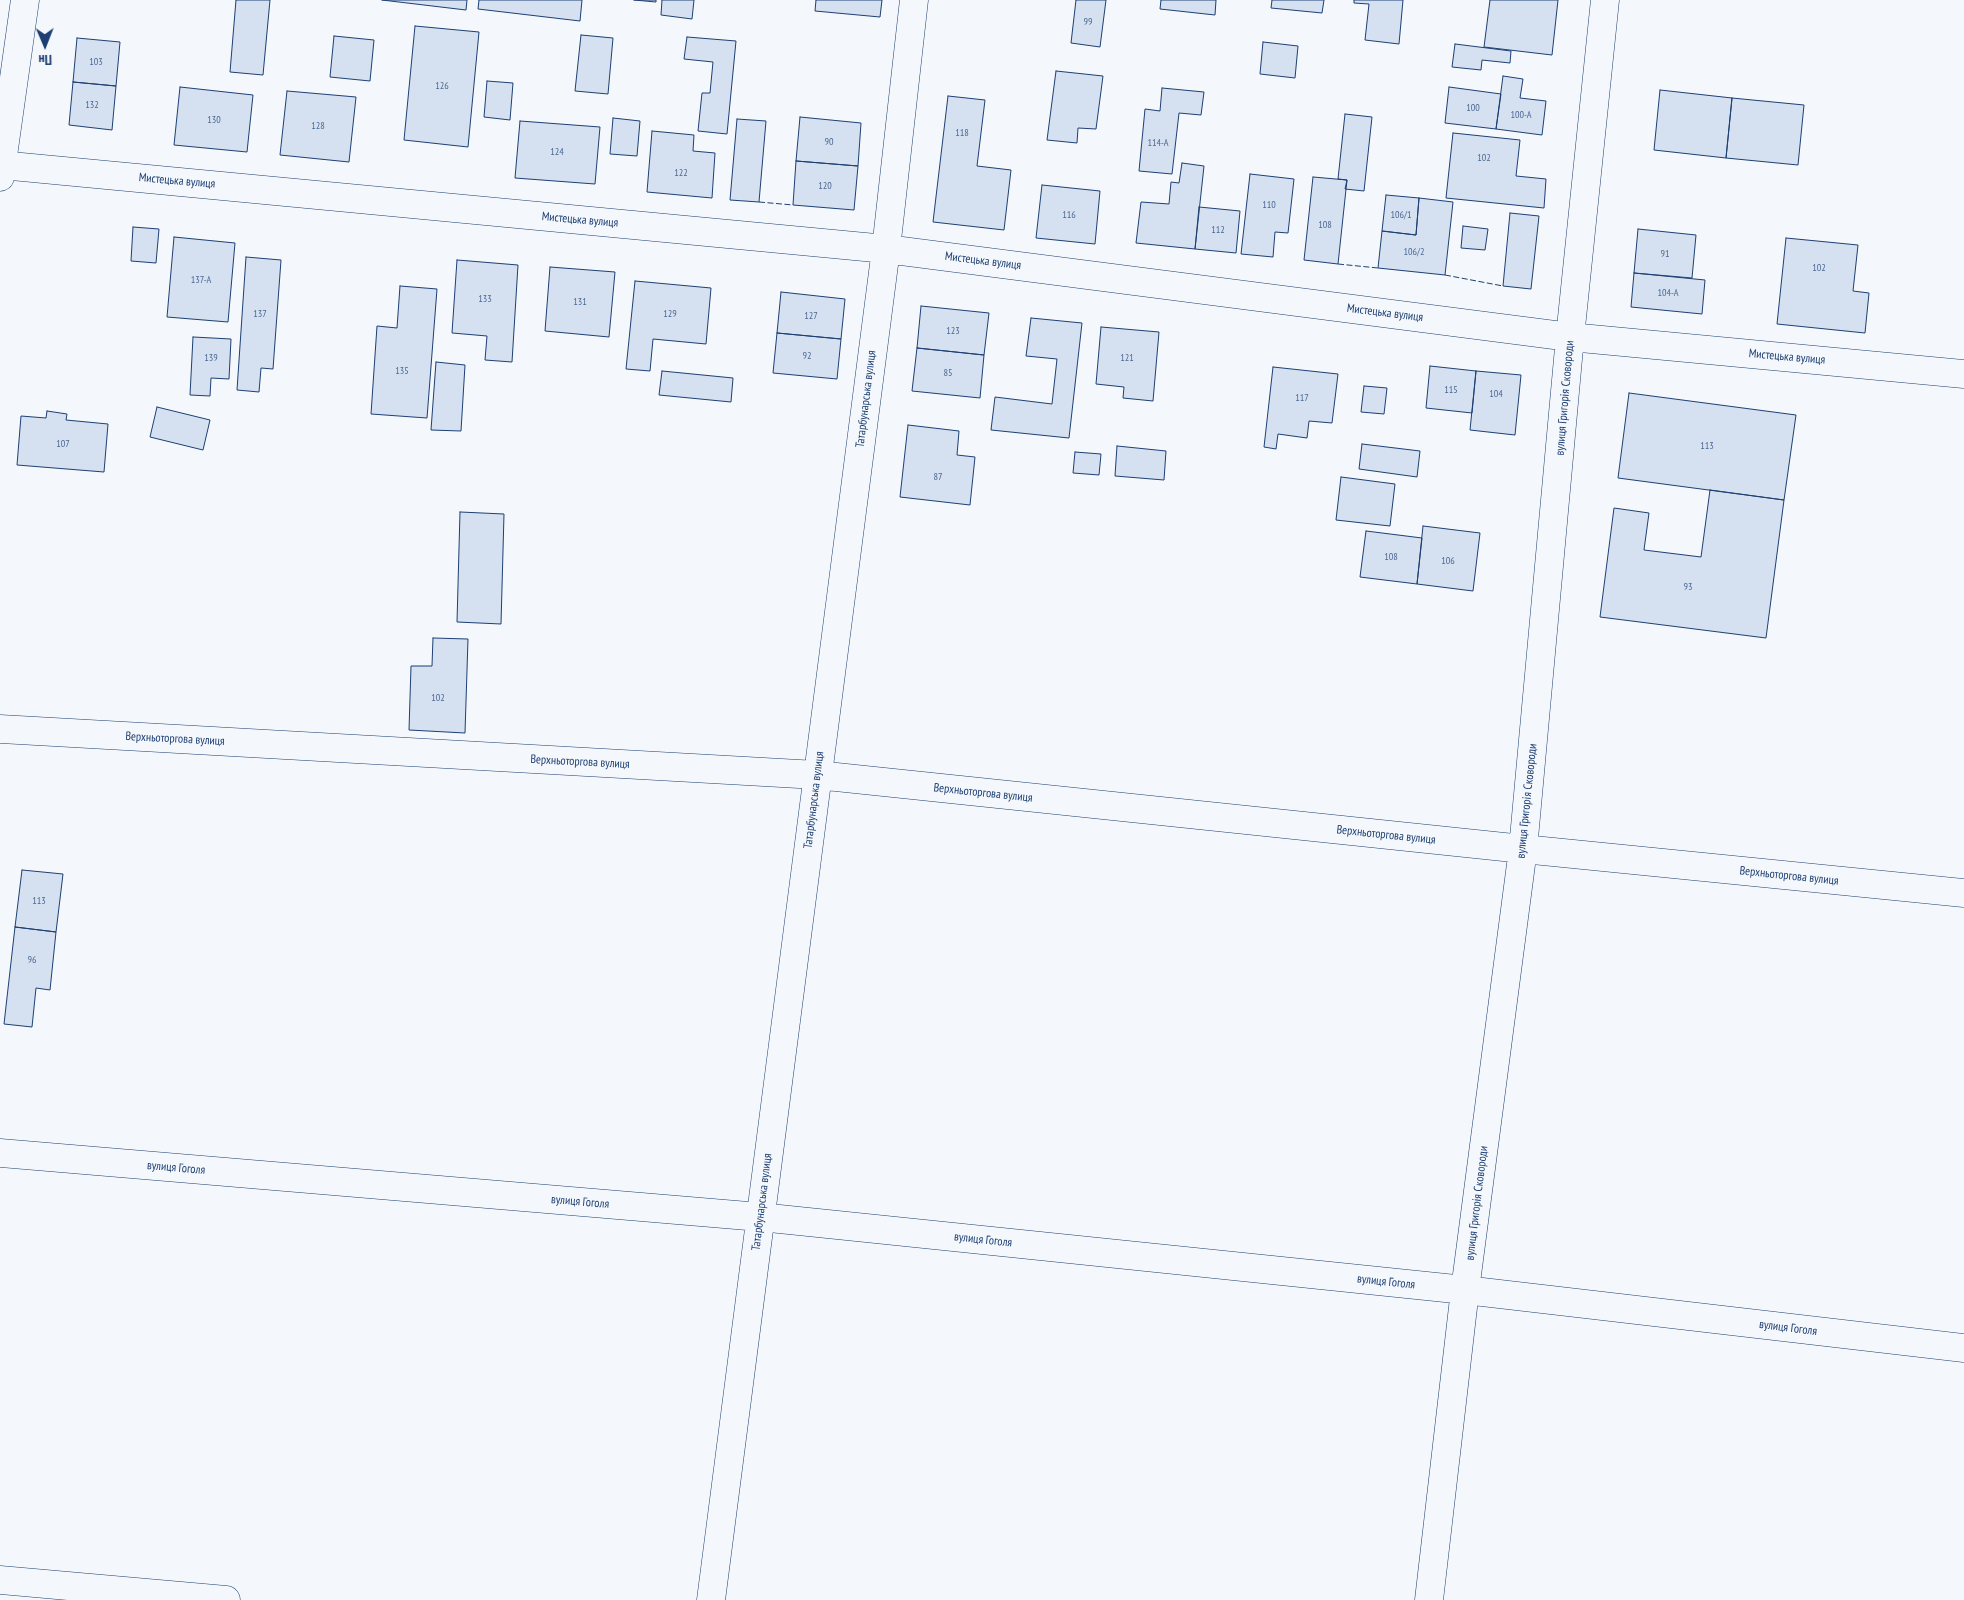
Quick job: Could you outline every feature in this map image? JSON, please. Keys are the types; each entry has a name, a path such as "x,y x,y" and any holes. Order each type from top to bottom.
{"street":[{"path":"0,169 25,0"},
{"name":"Татарбунарська вулиця","path":"711,1600 886,249 914,0"},
{"name":"вулиця Григорія Сковороди","path":"1429,1600 1465,1290 1523,849 1570,337 1605,0"},
{"name":"Мистецька вулиця","path":"0,169 886,249 1570,337 1964,374"},
{"name":"Верхньоторгова вулиця","path":"0,729 817,775 1964,893"},
{"name":"вулиця Гоголя","path":"0,1153 760,1217 1465,1290 1964,1348"},
{"path":"0,1580 226,1600"}],"building":[{"path":"236,0 270,0 263,75 230,72"},
{"path":"382,0 467,0 466,10"},
{"path":"479,0 582,0 580,21 478,9"},
{"path":"634,0 656,0 656,2"},
{"path":"662,0 694,0 692,19 661,15"},
{"path":"816,0 882,0 880,17 815,11"},
{"path":"1076,0 1106,0 1100,47 1071,43"},
{"path":"1161,0 1216,0 1215,15 1160,9"},
{"path":"1272,0 1324,0 1322,13 1271,8"},
{"path":"1354,0 1403,0 1399,44 1365,40 1369,4 1354,3"},
{"path":"1490,0 1558,0 1552,55 1484,47"},
{"path":"415,26 479,32 468,147 404,140"},
{"path":"581,35 613,38 608,94 575,91"},
{"path":"334,36 374,40 370,81 330,77"},
{"path":"687,37 736,41 727,134 698,131 702,93 710,93 713,62 684,59"},
{"path":"77,38 120,42 116,86 73,82"},
{"path":"1263,42 1298,46 1295,78 1260,74"},
{"path":"1455,44 1511,51 1510,63 1482,60 1481,70 1452,67"},
{"path":"1056,71 1103,76 1096,129 1078,128 1077,143 1047,140"},
{"path":"1503,76 1523,79 1520,98 1546,101 1542,135 1496,129"},
{"path":"487,81 513,83 510,120 484,117"},
{"path":"73,82 116,86 112,130 69,125"},
{"path":"180,87 253,95 247,152 174,145"},
{"path":"1449,87 1501,94 1496,129 1445,123"},
{"path":"1162,88 1204,92 1201,115 1179,113 1172,174 1139,171 1145,109 1160,111"},
{"path":"1660,90 1732,98 1726,158 1654,150"},
{"path":"287,91 356,97 349,162 280,155"},
{"path":"948,96 985,100 977,166 1011,170 1004,230 933,222"},
{"path":"1732,98 1804,105 1798,165 1726,158"},
{"path":"1345,114 1372,117 1364,191 1345,189 1347,180 1338,179"},
{"path":"800,117 861,123 858,166 796,161"},
{"path":"613,118 640,121 637,156 610,154"},
{"path":"737,119 766,121 759,202 730,200"},
{"path":"520,121 600,127 595,184 515,178"},
{"path":"652,131 694,135 693,151 715,153 712,198 647,192"},
{"path":"1453,133 1520,140 1516,176 1546,179 1544,208 1446,198"},
{"path":"796,161 858,166 854,210 793,205"},
{"path":"1182,163 1204,166 1195,249 1136,243 1141,202 1169,204 1171,182 1179,183"},
{"path":"1250,174 1294,179 1288,233 1275,232 1273,257 1241,254"},
{"path":"1313,177 1347,180 1338,264 1304,260"},
{"path":"1042,185 1100,191 1095,244 1036,238"},
{"path":"1386,195 1419,198 1416,235 1382,231"},
{"path":"1419,198 1453,202 1445,275 1378,268 1382,231 1416,235"},
{"path":"1199,207 1240,211 1236,253 1195,249"},
{"path":"1510,213 1539,216 1531,289 1503,286"},
{"path":"1463,226 1488,229 1485,250 1461,248"},
{"path":"133,227 159,229 156,263 131,261"},
{"path":"1638,229 1696,235 1692,278 1634,273"},
{"path":"174,237 235,243 228,322 167,317"},
{"path":"1786,238 1858,245 1853,291 1869,293 1865,333 1777,324"},
{"path":"246,257 281,260 273,369 261,368 259,392 237,390"},
{"path":"457,260 518,265 512,362 485,360 487,336 452,333"},
{"path":"550,267 615,272 609,337 545,331"},
{"path":"1634,273 1705,280 1702,314 1631,307"},
{"path":"635,281 711,288 706,344 653,339 650,371 626,369"},
{"path":"400,286 437,289 427,418 371,414 377,326 397,328"},
{"path":"781,292 845,299 841,339 777,333"},
{"path":"921,306 989,313 984,355 917,348"},
{"path":"1031,318 1082,323 1069,438 991,430 995,397 1052,404 1057,359 1026,356"},
{"path":"1101,327 1159,332 1153,401 1123,398 1124,387 1096,384"},
{"path":"777,333 841,339 837,379 773,373"},
{"path":"193,337 231,339 229,379 211,378 210,396 190,395"},
{"path":"917,348 984,355 980,398 912,391"},
{"path":"436,362 465,365 461,431 431,430"},
{"path":"1430,366 1476,371 1472,413 1426,408"},
{"path":"1273,367 1338,374 1332,423 1309,421 1307,438 1278,434 1276,449 1264,447"},
{"path":"662,371 733,378 731,402 659,395"},
{"path":"1476,371 1521,375 1515,435 1470,430"},
{"path":"1364,386 1387,388 1384,414 1361,412"},
{"path":"1629,393 1796,415 1784,500 1618,478"},
{"path":"157,407 210,420 203,450 150,437"},
{"path":"47,411 67,414 66,420 108,424 104,472 17,465 21,416 46,418"},
{"path":"908,425 959,431 957,455 975,457 970,505 900,497"},
{"path":"1362,444 1420,451 1417,477 1359,469"},
{"path":"1117,446 1166,451 1164,480 1115,476"},
{"path":"1075,452 1101,454 1099,475 1073,473"},
{"path":"1341,477 1395,484 1390,526 1336,520"},
{"path":"1710,490 1784,500 1766,638 1600,617 1614,508 1649,513 1644,550 1701,557"},
{"path":"460,512 504,514 501,624 457,622"},
{"path":"1423,526 1480,533 1473,591 1417,584"},
{"path":"1366,531 1422,538 1417,584 1360,577"},
{"path":"433,638 468,639 465,733 409,730 411,666 432,666"},
{"path":"22,870 63,874 56,932 15,927"},
{"path":"15,927 56,932 50,990 36,988 32,1027 4,1024"}],"fence":[{"path":"759,202 793,205"},
{"path":"1338,264 1378,268"},
{"path":"1445,275 1503,286"}]}
